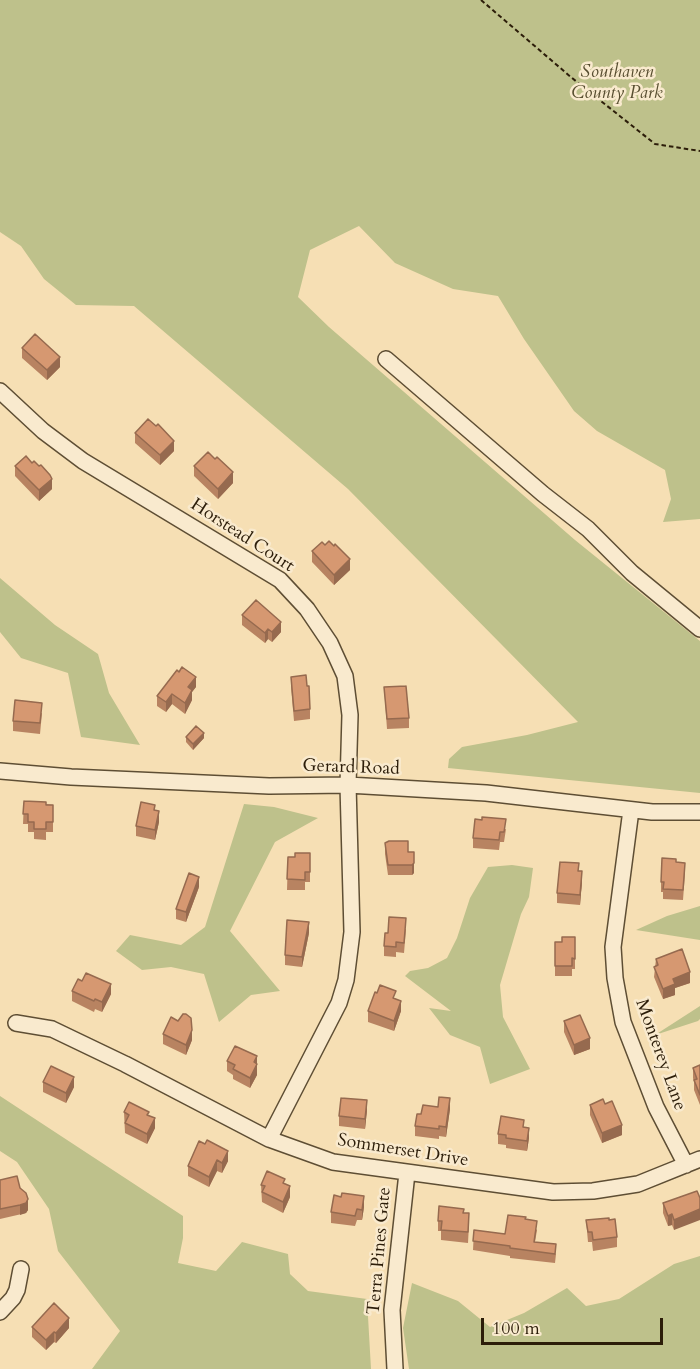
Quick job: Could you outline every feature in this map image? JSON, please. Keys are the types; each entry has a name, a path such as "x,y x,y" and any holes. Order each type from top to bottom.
{"street":[{"path":"386,358 543,494 588,529 632,573 700,628"},
{"name":"Horstead Court","path":"0,392 43,431 84,461 280,580 307,609 330,643 345,676 350,715 348,785 352,932 346,980 339,1003 269,1139"},
{"name":"Gerard Road","path":"0,771 71,777 269,786 348,785 486,793 631,810 700,812"},
{"name":"Monterey Lane","path":"631,810 613,947 615,978 623,1022 656,1107 693,1162"},
{"name":"Sommerset Drive","path":"16,1023 52,1029 269,1139 333,1162 553,1192 583,1191 638,1184 693,1162"},
{"name":"Terra Pines Gate","path":"395,1369 392,1310 407,1173"},
{"path":"0,1312 17,1290 21,1269"}],"path":[{"path":"481,0 572,78 655,144 700,151"}],"green space":[{"name":"Southaven County Park","path":"0,0 700,0 700,519 663,522 671,499 665,470 597,431 574,411 524,339 498,296 453,289 395,263 359,226 310,250 298,297 329,327 575,540 700,641 700,793 448,768 449,759 462,747 527,735 578,722 348,489 134,306 76,305 44,279 21,246 0,232"},
{"path":"0,578 55,625 98,654 109,693 140,745 81,737 68,673 21,658 0,632"},
{"path":"244,804 274,807 318,818 275,842 230,931 280,991 251,995 219,1022 204,974 171,967 142,970 116,951 130,935 181,945 205,927"},
{"path":"512,865 533,868 529,897 521,914 500,985 503,1017 530,1069 490,1084 480,1047 450,1035 429,1008 451,1011 405,976 410,971 428,968 447,958 457,938 470,898 488,867"},
{"path":"700,906 700,940 636,930 667,916"},
{"path":"700,1006 698,1021 655,1035"},
{"path":"0,1096 183,1216 183,1238 178,1263 216,1271 242,1242 288,1254 290,1274 308,1291 367,1299 371,1369 92,1369 120,1331 58,1251 49,1209 17,1162 0,1151"},
{"path":"700,1256 700,1369 409,1369 403,1328 412,1283 458,1301 490,1327 524,1313 567,1288 586,1306 619,1299 674,1264"}],"building":[{"path":"35,334 60,357 47,370 22,348"},
{"path":"148,419 156,426 158,424 174,441 160,455 135,433"},
{"path":"208,452 233,472 218,489 194,466"},
{"path":"26,456 32,463 34,461 39,466 41,465 52,479 39,490 15,466"},
{"path":"329,541 350,559 334,575 312,551 322,542 325,545"},
{"path":"256,600 281,622 272,632 268,629 265,633 242,615"},
{"path":"182,667 196,677 188,687 192,690 185,703 172,694 166,702 157,696 177,670 179,672"},
{"path":"306,675 310,709 294,711 291,677"},
{"path":"406,686 409,718 387,719 384,687"},
{"path":"15,700 42,703 40,723 13,721"},
{"path":"196,726 204,733 193,744 186,737"},
{"path":"24,801 46,802 46,805 53,805 53,822 46,822 46,829 34,829 34,822 28,822 28,814 23,814"},
{"path":"141,802 155,805 154,810 159,811 155,830 136,826"},
{"path":"482,817 506,819 504,832 500,832 499,840 473,838 475,819 482,820"},
{"path":"408,841 408,852 414,852 414,863 412,865 388,865 385,843"},
{"path":"295,853 310,853 310,872 305,872 305,880 287,879 288,857 295,857"},
{"path":"662,858 676,859 676,862 685,863 683,890 663,889"},
{"path":"560,862 579,863 578,871 582,871 580,895 557,893"},
{"path":"189,873 199,877 186,912 176,909"},
{"path":"389,917 406,918 404,943 396,942 396,947 384,946"},
{"path":"287,920 309,922 302,957 285,955"},
{"path":"562,937 575,937 575,959 572,958 572,966 555,966 555,942 562,942"},
{"path":"682,949 690,972 673,979 675,984 663,989 654,967 658,965 656,959"},
{"path":"86,973 111,984 102,1002 95,999 94,1001 72,991 78,979 82,981"},
{"path":"380,985 396,991 393,998 401,1001 394,1021 368,1011"},
{"path":"183,1014 191,1018 192,1030 186,1045 163,1034 171,1017 178,1021"},
{"path":"580,1015 590,1038 574,1045 564,1021"},
{"path":"235,1046 257,1056 254,1062 257,1064 250,1078 233,1069 235,1065 227,1061"},
{"path":"700,1065 700,1095 694,1080 697,1079 693,1068"},
{"path":"51,1066 74,1077 66,1093 43,1082"},
{"path":"439,1097 450,1098 446,1127 439,1126 439,1129 415,1126 417,1114 421,1114 423,1105 438,1107"},
{"path":"341,1098 367,1100 365,1119 339,1116"},
{"path":"603,1099 605,1104 612,1101 622,1125 602,1133 590,1105"},
{"path":"129,1102 149,1112 147,1115 155,1118 147,1134 125,1123 129,1115 124,1112"},
{"path":"501,1116 524,1120 523,1127 529,1128 527,1141 506,1138 506,1135 498,1134"},
{"path":"207,1140 228,1151 222,1163 217,1160 209,1177 188,1166 199,1141 205,1144"},
{"path":"267,1171 285,1179 283,1183 290,1186 283,1202 262,1192 265,1186 261,1185"},
{"path":"17,1176 20,1188 26,1193 28,1199 26,1203 0,1209 0,1180"},
{"path":"697,1191 700,1198 700,1209 674,1220 672,1214 668,1216 663,1203"},
{"path":"342,1193 364,1196 362,1210 357,1209 355,1216 331,1212 334,1195 341,1197"},
{"path":"439,1206 464,1209 463,1213 469,1213 468,1232 441,1230 442,1221 438,1221"},
{"path":"508,1215 537,1221 534,1242 556,1244 555,1254 473,1241 474,1230 505,1234"},
{"path":"609,1218 609,1220 615,1219 617,1237 593,1240 592,1232 588,1232 586,1220"},
{"path":"54,1303 69,1318 56,1333 54,1332 46,1340 32,1327"}]}
